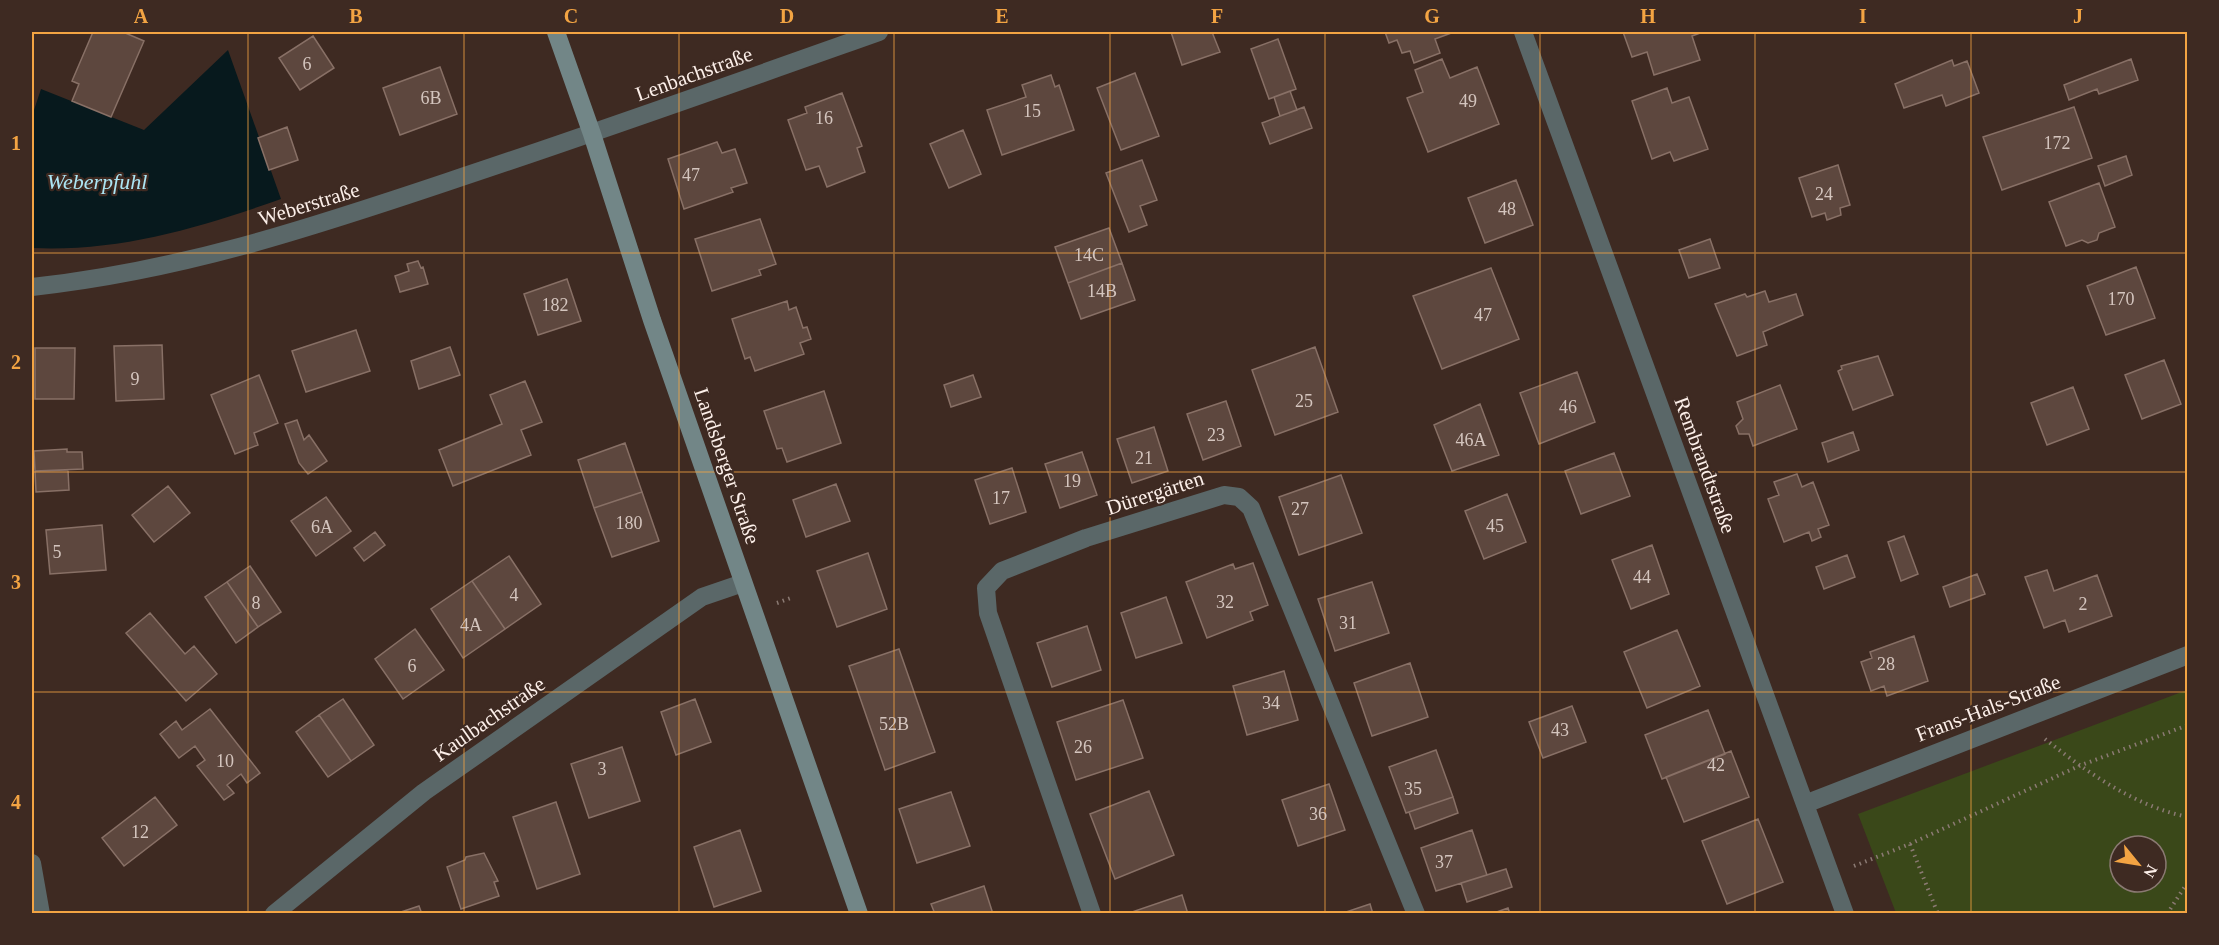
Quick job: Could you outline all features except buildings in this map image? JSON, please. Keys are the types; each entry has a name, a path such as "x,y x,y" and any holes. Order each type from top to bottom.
{"street":[{"name":"Landsberger Straße","path":"556,32 592,134 652,320 859,914"},
{"name":"Lenbachstraße","path":"592,134 879,32"},
{"name":"Rembrandtstraße","path":"1523,32 1845,914"},
{"name":"Weberstraße","path":"32,287 92,280 184,263 271,240 592,134"},
{"name":"Dürergärten","path":"1092,914 988,614 986,588 1002,571 1075,542 1224,495 1239,496 1251,508 1416,914"},
{"name":"Kaulbachstraße","path":"274,914 424,792 702,597 743,583"},
{"name":"Frans-Hals-Straße","path":"1805,804 2187,655"},
{"path":"32,863 41,914"}],"path":[{"path":"2020,719 2079,766 2119,790 2169,813 2187,817"},
{"path":"1831,875 1910,844 2079,766 2187,725"},
{"path":"1910,844 1938,914"},
{"path":"2166,914 2187,882"}],"green space":[{"path":"2187,690 2187,913 1896,913 1858,814"}],"water":[{"name":"Weberpfuhl","path":"228,50 281,199 158,236 96,246 32,248 32,116 41,89 144,130"}]}
